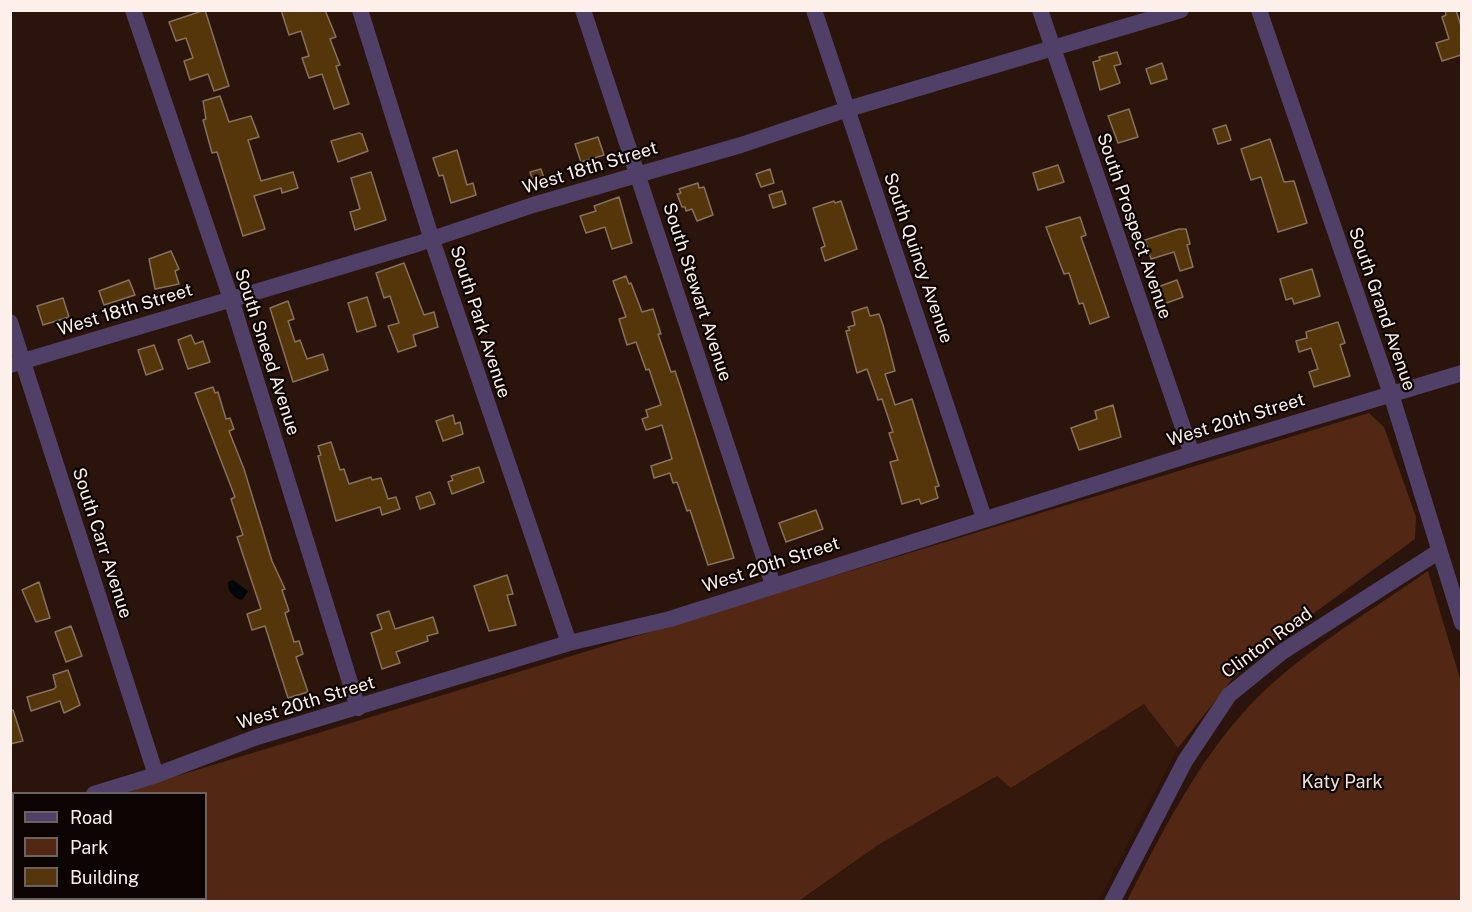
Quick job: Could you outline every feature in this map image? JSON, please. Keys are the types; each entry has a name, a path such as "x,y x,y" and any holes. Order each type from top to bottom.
{"street":[{"name":"South Sneed Avenue","path":"133,10 231,299 358,708"},
{"name":"South Park Avenue","path":"360,10 432,240 569,643"},
{"name":"South Stewart Avenue","path":"583,10 773,585"},
{"name":"South Quincy Avenue","path":"814,10 984,518"},
{"name":"South Prospect Avenue","path":"1040,10 1192,454"},
{"name":"West 18th Street","path":"17,363 432,240 637,174 741,145 848,109 1054,50 1181,10"},
{"name":"South Grand Avenue","path":"1259,10 1391,394 1461,623"},
{"name":"South Carr Avenue","path":"10,322 17,363 156,775"},
{"name":"West 20th Street","path":"101,792 156,775 257,737 569,643 670,619 984,518 1461,373"},
{"name":"Clinton Road","path":"1112,902 1185,761 1229,695 1282,652 1438,552"}],"shaded area":[{"path":"233,580 248,591 242,600 233,596 230,591 228,582"},
{"path":"1144,704 1178,748 1098,901 799,902 878,845 998,776 1012,788"}],"green space":[{"path":"1369,413 1384,427 1416,517 1415,539 1272,644 1233,678 1178,748 1144,704 1011,788 997,776 878,845 799,901 11,902 12,826 12,900 207,900 207,792 124,792"},
{"name":"Katy Park","path":"1428,571 1461,682 1461,901 1127,901 1186,791 1203,764 1241,715 1263,692 1302,659 1343,628"}],"building":[{"path":"205,10 229,86 214,91 208,74 190,80 184,61 193,58 186,38 176,41 169,22"},
{"path":"281,10 325,10 336,37 330,39 340,65 336,66 349,104 334,109 322,74 309,78 302,58 309,56 301,31 289,35"},
{"path":"1445,10 1456,10 1461,26 1461,55 1442,61 1436,43 1449,39 1442,17 1446,15"},
{"path":"1117,52 1121,64 1114,66 1120,83 1100,90 1093,62 1100,60 1099,57"},
{"path":"1162,63 1167,79 1151,84 1146,69"},
{"path":"220,96 229,122 251,116 259,137 248,140 261,181 293,172 298,188 282,193 281,188 254,196 265,229 243,236 217,152 212,153 203,120 206,119 203,101"},
{"path":"1129,109 1138,137 1118,143 1108,116"},
{"path":"1226,125 1231,140 1218,144 1213,129"},
{"path":"362,134 368,151 338,162 331,141"},
{"path":"598,137 604,155 581,162 575,144"},
{"path":"1270,139 1284,182 1294,181 1307,223 1278,232 1261,177 1251,180 1241,149"},
{"path":"457,150 467,185 473,183 476,195 451,203 443,175 439,176 433,158"},
{"path":"1058,165 1064,182 1038,190 1033,173"},
{"path":"541,169 545,182 534,185 530,172"},
{"path":"770,169 774,183 761,187 756,174"},
{"path":"371,172 386,220 355,230 350,212 360,209 351,178"},
{"path":"698,183 699,188 704,187 713,215 697,221 692,209 686,211 685,207 682,207 677,194 681,193 679,189"},
{"path":"782,191 786,204 773,208 769,195"},
{"path":"619,197 632,243 612,249 605,227 586,233 580,216 596,211 594,206"},
{"path":"834,201 835,203 841,201 857,249 825,261 821,248 825,246 813,208"},
{"path":"1080,217 1086,235 1081,237 1109,317 1090,324 1083,303 1079,304 1069,273 1064,274 1046,227"},
{"path":"1179,229 1186,229 1190,244 1187,245 1193,267 1180,271 1174,252 1151,259 1145,240"},
{"path":"171,251 179,269 175,271 179,284 155,289 149,259"},
{"path":"404,263 424,315 434,312 438,327 413,335 416,346 398,352 388,326 399,323 390,296 384,298 376,273"},
{"path":"1312,269 1320,296 1294,304 1292,298 1286,300 1280,279"},
{"path":"626,276 642,312 653,309 661,334 658,334 671,372 675,371 734,558 708,565 690,510 687,511 677,482 673,483 670,473 654,478 651,466 672,459 662,425 646,430 642,419 648,417 646,410 661,405 649,369 646,370 636,342 627,345 619,319 626,317 613,281"},
{"path":"129,280 135,295 104,305 99,291"},
{"path":"1177,280 1183,297 1161,305 1155,288"},
{"path":"367,297 376,326 357,332 348,303"},
{"path":"63,298 69,317 43,325 37,306"},
{"path":"288,301 294,319 288,321 295,342 300,340 307,359 323,354 328,370 293,382 270,308"},
{"path":"867,307 870,316 879,314 883,325 895,371 885,374 895,405 912,399 939,486 935,487 938,498 921,504 919,499 902,504 890,462 898,460 889,433 893,432 882,399 878,400 867,369 857,373 846,331 850,330 848,327 855,325 852,312"},
{"path":"1338,322 1345,343 1340,345 1350,376 1314,387 1309,372 1318,369 1311,348 1299,352 1296,341 1307,338 1306,332"},
{"path":"191,335 195,344 203,341 210,362 188,369 178,340"},
{"path":"154,345 163,369 146,375 138,350"},
{"path":"213,387 215,393 218,392 226,419 230,418 234,429 229,431 244,469 272,561 285,589 282,590 289,611 285,613 294,642 299,641 303,654 296,657 308,692 288,698 265,626 252,630 247,614 261,609 237,537 243,535 231,499 235,497 195,393"},
{"path":"1113,405 1121,437 1079,450 1071,428 1097,419 1095,411"},
{"path":"453,415 455,424 460,422 463,434 443,441 436,421"},
{"path":"331,442 340,470 344,469 349,484 371,477 372,480 381,478 388,499 396,497 400,509 382,515 380,507 336,521 318,456 321,455 318,446"},
{"path":"479,467 484,482 452,494 448,482 453,480 451,476"},
{"path":"430,492 435,504 420,509 416,497"},
{"path":"816,510 823,529 786,542 779,523"},
{"path":"507,575 513,594 507,595 516,625 489,631 474,586"},
{"path":"39,582 50,618 36,622 22,590"},
{"path":"389,611 395,629 433,617 438,633 427,636 428,641 396,652 400,663 382,669 371,633 382,629 377,615"},
{"path":"71,626 82,656 66,662 55,632"},
{"path":"68,670 80,705 64,713 60,701 31,711 27,697 54,689 56,687 53,675"},
{"path":"13,710 23,741 10,744 10,711"}]}
